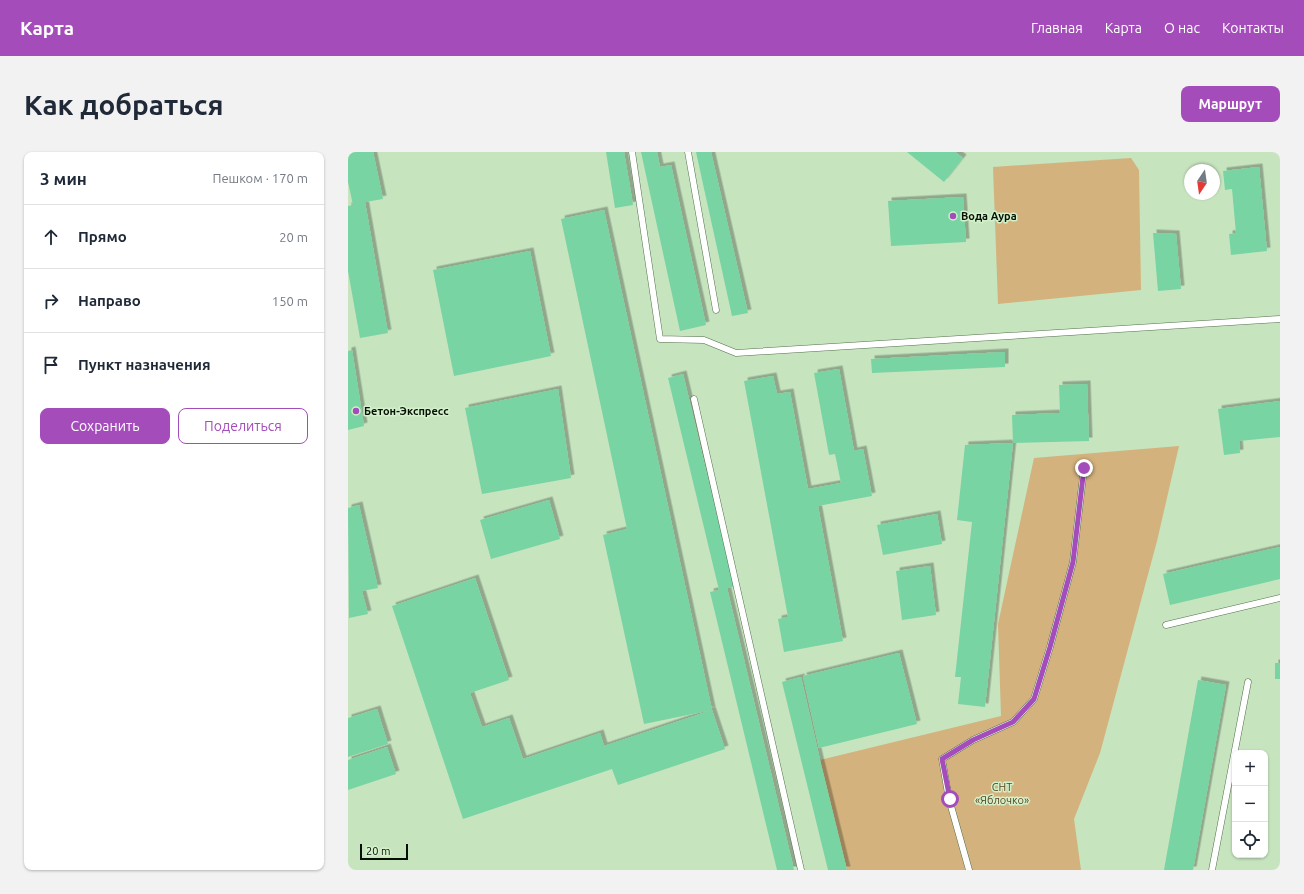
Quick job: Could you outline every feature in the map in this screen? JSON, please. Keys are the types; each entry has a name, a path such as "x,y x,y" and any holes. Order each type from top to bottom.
{"lane":[{"path":"632,152 660,339 704,340 736,353 1280,319"},
{"path":"688,152 716,310"},
{"path":"694,399 802,870"},
{"path":"969,870 950,799 942,759 973,740 1013,722 1034,699 1073,562 1084,468"},
{"path":"1166,625 1280,598"},
{"path":"1212,870 1248,682"}],"green space":[{"path":"1131,158 1139,170 1141,290 998,304 993,167"},
{"name":"СНТ «Яблочко»","path":"1179,446 1157,541 1100,753 1074,819 1081,870 847,870 820,760 1001,716 998,624 1034,458"}],"building":[{"path":"348,152 373,152 383,199 365,202 388,333 360,338 348,271 348,206 353,205 348,182"},
{"path":"606,152 624,152 633,205 615,208"},
{"path":"641,152 657,152 660,167 671,165 706,325 680,331"},
{"path":"696,152 711,152 748,313 732,316"},
{"path":"907,152 955,152 963,158 944,182"},
{"path":"1259,167 1267,251 1231,255 1229,234 1236,233 1232,189 1225,190 1223,171"},
{"path":"963,197 966,242 891,246 888,201"},
{"path":"604,210 712,710 644,724 603,535 627,529 561,219"},
{"path":"1153,233 1176,234 1181,289 1158,291"},
{"path":"530,251 551,356 454,376 433,270"},
{"path":"352,350 364,426 348,430 348,351"},
{"path":"1005,352 1005,367 872,373 871,359"},
{"path":"839,369 854,451 863,449 872,496 818,506 843,641 784,652 778,619 788,617 744,381 773,376 777,394 790,392 808,489 841,483 835,454 829,455 814,373"},
{"path":"683,374 734,587 727,588 794,870 777,870 710,592 719,590 668,378"},
{"path":"1087,384 1089,441 1013,443 1012,415 1060,413 1059,385"},
{"path":"558,389 571,478 482,494 465,408"},
{"path":"1280,401 1280,437 1239,441 1240,453 1224,455 1218,409"},
{"path":"1013,443 985,707 958,704 961,677 955,677 972,522 957,520 965,445"},
{"path":"549,500 560,539 491,559 480,520"},
{"path":"359,505 378,588 362,591 368,614 349,618 348,508"},
{"path":"937,514 942,544 883,555 877,525"},
{"path":"1280,547 1280,579 1170,605 1163,574"},
{"path":"930,566 936,615 902,620 896,571"},
{"path":"475,578 509,680 470,693 482,727 509,718 523,759 600,733 604,746 712,710 725,749 618,785 612,769 463,819 392,606"},
{"path":"899,653 917,724 819,748 803,676"},
{"path":"1275,663 1280,663 1280,679 1275,679"},
{"path":"801,677 847,870 828,870 782,682"},
{"path":"1198,680 1226,685 1193,870 1164,870"},
{"path":"377,709 388,744 348,757 348,718"},
{"path":"387,747 396,774 348,790 348,760"}],"place":[{"name":"Вода Аура","path":"953,216"},
{"name":"Бетон-Экспресс","path":"356,411"}],"route":[{"path":"950,799 942,759 973,740 1013,722 1034,699 1073,562 1084,468"}]}
